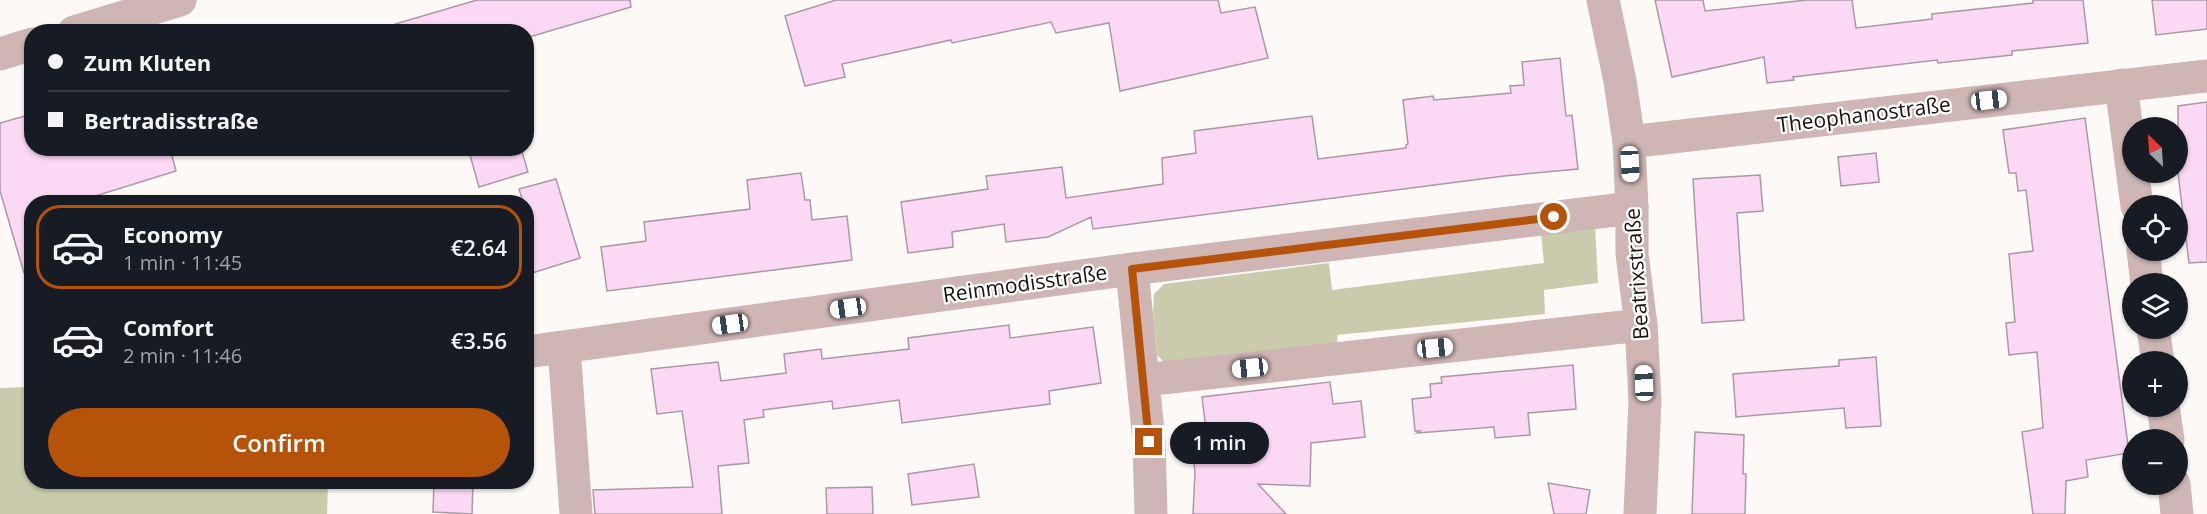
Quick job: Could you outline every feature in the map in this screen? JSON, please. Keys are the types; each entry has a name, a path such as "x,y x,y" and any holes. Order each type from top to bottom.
{"street":[{"path":"100,24 180,0"},
{"name":"Beatrixstraße","path":"1603,0 1620,81 1629,142 1632,254 1641,325 1645,400 1641,514"},
{"path":"0,54 24,46"},
{"name":"Theophanostraße","path":"1629,142 2207,76"},
{"path":"2121,85 2136,195"},
{"name":"Reinmodisstraße","path":"534,351 1132,269 1632,208"},
{"path":"1132,269 1149,442 1151,514"},
{"path":"1144,380 1641,325"},
{"path":"564,347 576,514"},
{"path":"2175,495 2177,514"}],"green space":[{"path":"1595,225 1598,283 1544,290 1545,314 1337,335 1338,349 1165,363 1157,355 1153,313 1154,294 1164,284 1329,263 1332,290 1544,263 1541,233"},
{"path":"24,387 24,489 328,489 327,514 0,514 0,388"}],"building":[{"path":"477,0 630,0 631,7 534,36 534,24 395,24"},
{"path":"836,0 1218,0 1221,13 1255,7 1268,58 1120,91 1109,23 1056,33 1051,22 952,43 951,40 842,64 845,77 805,86 785,16"},
{"path":"1655,0 1703,0 1705,11 1807,0 1852,0 1856,28 1932,19 1932,14 2033,3 2033,0 2083,0 2088,43 2012,51 2012,55 1938,63 1937,60 1793,77 1794,80 1767,83 1764,57 1672,77"},
{"path":"2152,0 2207,0 2207,29 2156,35"},
{"path":"1560,58 1566,116 1572,115 1578,169 1504,176 1093,229 1091,217 1048,237 1006,242 1004,224 952,232 953,247 908,253 901,202 988,189 986,176 1062,167 1066,198 1163,184 1162,158 1196,153 1194,131 1312,116 1318,159 1406,148 1408,144 1403,100 1433,96 1434,100 1511,93 1510,86 1524,85 1522,62"},
{"path":"2207,102 2207,262 2189,263 2188,195 2181,195 2179,183 2188,183 2188,117 2178,117 2178,106"},
{"path":"24,116 24,156 172,156 176,171 99,195 24,195 24,273 0,191 0,123"},
{"path":"2085,118 2122,400 2122,417 2124,417 2126,429 2122,429 2122,454 2086,460 2088,477 2066,481 2065,514 2033,514 2022,432 2043,428 2037,352 2009,355 2006,323 2015,322 2009,254 2033,251 2026,190 2018,191 2016,173 2009,173 2003,130"},
{"path":"1876,153 1879,182 1841,186 1838,157"},
{"path":"470,156 523,156 528,172 479,187"},
{"path":"801,173 805,200 810,200 812,220 847,216 852,260 607,291 601,247 646,241 644,222 750,209 747,180"},
{"path":"1760,175 1763,211 1737,213 1744,320 1702,323 1693,179"},
{"path":"556,179 580,258 534,272 534,195 521,195 519,189"},
{"path":"1009,325 1010,338 1093,327 1101,383 1049,391 1050,404 902,423 899,400 833,409 832,401 763,410 764,417 744,420 749,463 718,466 722,514 595,514 593,490 693,487 682,411 657,414 651,369 718,362 721,381 786,373 784,354 821,349 822,359 909,349 908,338"},
{"path":"1876,357 1881,426 1846,428 1844,408 1736,417 1733,374 1839,366 1839,360"},
{"path":"1573,365 1576,409 1528,413 1530,435 1495,438 1494,427 1417,433 1420,431 1415,431 1412,399 1431,397 1430,384 1442,383 1441,377"},
{"path":"1330,382 1333,404 1361,401 1365,437 1311,443 1310,486 1258,484 1286,514 1193,514 1195,472 1191,440 1207,438 1202,397"},
{"path":"1695,432 1744,435 1745,514 1692,514"},
{"path":"974,464 979,497 912,505 908,474"},
{"path":"1548,483 1590,490 1586,514 1554,514"},
{"path":"872,487 873,514 827,514 826,488"},
{"path":"434,489 473,489 472,514 433,512"}],"route":[{"path":"1149,442 1132,269 1554,217"}]}
